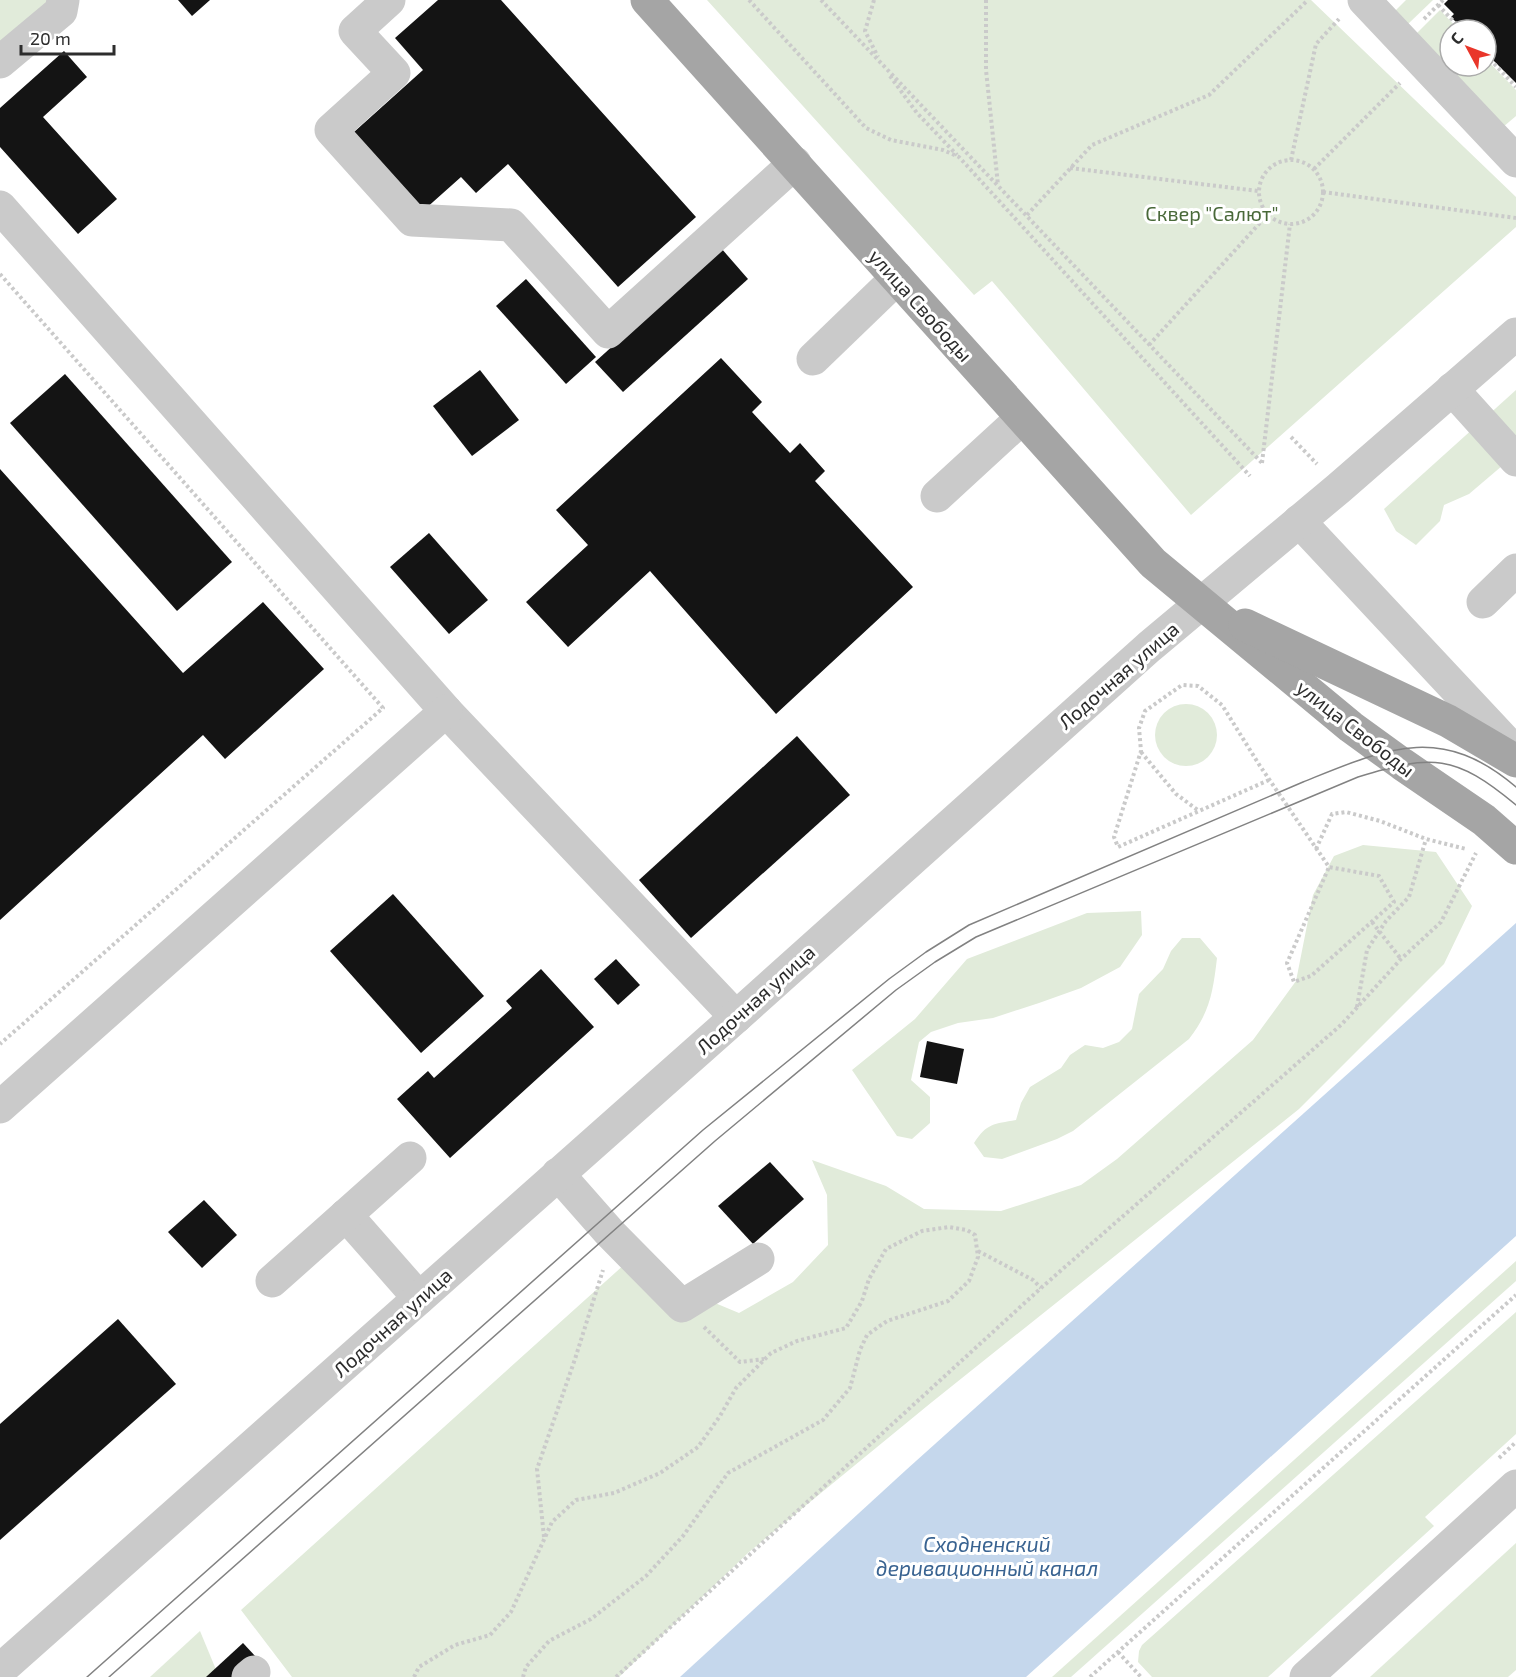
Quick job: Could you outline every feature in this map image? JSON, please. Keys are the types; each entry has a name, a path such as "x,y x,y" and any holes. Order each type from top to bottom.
{"main road":[{"name":"улица Свободы","path":"647,0 1153,563 1351,727 1484,820 1516,848"},
{"name":"улица Свободы","path":"1200,603 1448,721 1516,761"}],"street":[{"path":"0,62 61,11 63,0"},
{"path":"389,0 355,31 394,74 331,130 412,220 512,225 608,332 795,163"},
{"path":"1354,7 1422,61 1516,161"},
{"path":"0,207 447,711 736,1017"},
{"path":"813,359 897,278"},
{"name":"Лодочная улица","path":"0,1670 736,1017 1135,659 1516,334"},
{"path":"1452,389 1516,460"},
{"path":"937,496 1022,418"},
{"path":"1299,521 1516,753"},
{"path":"1483,602 1516,570"},
{"path":"0,1107 447,711"},
{"path":"272,1281 410,1158"},
{"path":"558,1174 613,1236 682,1306 758,1259"},
{"path":"346,1215 419,1298"},
{"path":"1306,1677 1516,1486"}],"path":[{"path":"748,0 866,128 891,140 943,150 959,157"},
{"path":"821,0 1262,463 1290,224"},
{"path":"874,0 865,31 881,62 917,113 1250,476"},
{"path":"986,0 986,70 998,186"},
{"path":"1027,216 1092,145 1209,94 1308,0"},
{"path":"1438,5 1450,18"},
{"path":"1291,160 1316,44 1354,7"},
{"path":"1314,169 1422,61"},
{"path":"1498,68 1516,87"},
{"path":"1291,160 1303,162 1314,169 1321,180 1323,192 1320,205 1313,215 1303,222 1290,224 1278,221 1268,214 1261,204 1258,191 1261,179 1268,169 1279,162 1291,160"},
{"path":"1070,168 1258,191"},
{"path":"1323,192 1516,218"},
{"path":"1149,345 1268,214"},
{"path":"0,274 383,708 0,1044"},
{"path":"1291,437 1324,471"},
{"path":"1269,780 1118,847 1114,837 1141,751 1139,728 1145,711 1182,685 1198,686 1222,705 1269,780 1329,867 1379,876 1394,902 1311,976 1294,982 1287,963 1329,867"},
{"path":"1141,751 1176,794 1199,811"},
{"path":"616,1677 1041,1288 1342,1024 1401,959 1441,922 1477,852 1426,839 1380,821 1346,812 1332,814 1322,832 1316,850"},
{"path":"1357,1008 1367,950 1409,897 1426,839"},
{"path":"1371,922 1401,959"},
{"path":"414,1677 419,1667 455,1645 490,1635 511,1612 552,1522 576,1500 614,1493 660,1473 698,1447 736,1388 771,1353 797,1341 846,1328 862,1301 869,1279 886,1249 922,1231 949,1227 967,1230 975,1235 978,1257 969,1281 948,1302 887,1321 867,1335 860,1350 850,1388 823,1420 728,1473 682,1536 646,1576 591,1619 549,1641 526,1668 523,1677"},
{"path":"544,1537 537,1469 575,1359 613,1236"},
{"path":"977,1251 1033,1280 1041,1288"},
{"path":"1090,1677 1516,1296"},
{"path":"682,1306 740,1362 765,1359"},
{"path":"1118,1652 1141,1677"}],"green space":[{"path":"0,0 53,0 0,42"},
{"name":"Сквер \"Салют\"","path":"707,0 1311,0 1516,197 1516,227 1191,515 992,281 974,295"},
{"path":"1406,0 1433,0 1408,24 1395,11"},
{"path":"1440,10 1448,18 1438,18 1438,58 1416,34"},
{"path":"1498,71 1516,90 1516,116 1503,127 1457,78 1498,78"},
{"path":"1516,390 1516,454 1469,494 1444,505 1440,521 1416,545 1396,531 1384,509"},
{"path":"1180,704 1192,704 1208,713 1215,723 1217,735 1215,747 1208,757 1192,766 1180,766 1169,761 1160,752 1155,741 1155,729 1160,718 1169,709"},
{"path":"1363,845 1436,852 1472,906 1444,964 1299,1109 932,1402 749,1552 619,1677 292,1677 241,1610 636,1254 679,1288 739,1313 793,1282 828,1245 827,1195 812,1160 886,1186 924,1209 1001,1211 1081,1185 1117,1159 1253,1040 1296,981 1313,895 1334,856"},
{"path":"1141,911 1142,935 1120,967 1081,988 993,1018 958,1023 931,1032 919,1042 911,1080 930,1097 930,1123 912,1139 897,1136 852,1070 915,1019 967,959 1087,913"},
{"path":"1182,938 1200,938 1217,958 1214,981 1206,1010 1189,1039 1073,1131 1002,1159 984,1157 974,1143 987,1128 1016,1120 1021,1103 1030,1087 1061,1068 1070,1055 1085,1045 1103,1048 1119,1042 1132,1029 1139,994 1163,969 1171,951"},
{"path":"1516,1261 1516,1281 1071,1677 1052,1677"},
{"path":"1516,1312 1516,1434 1425,1517 1434,1526 1268,1677 1152,1677 1138,1662 1142,1645"},
{"path":"1516,1543 1516,1670 1508,1677 1370,1677"},
{"path":"200,1631 217,1672 212,1677 150,1677"}],"water":[{"name":"Сходненский деривационный канал","path":"1516,923 1516,1236 1026,1677 680,1677 906,1470"}],"building":[{"path":"178,0 210,0 192,16"},
{"path":"438,0 501,0 696,217 618,287 508,164 476,193 461,177 424,210 354,132 423,70 395,38"},
{"path":"1448,0 1516,0 1516,83 1498,65 1498,18 1452,18 1454,14 1444,4"},
{"path":"64,51 87,77 43,117 117,199 78,234 0,147 0,108"},
{"path":"721,248 748,279 623,392 595,362"},
{"path":"526,279 596,357 566,384 496,306"},
{"path":"721,358 762,402 752,412 790,453 800,443 825,471 815,481 913,587 776,714 650,571 568,647 526,602 588,545 556,510"},
{"path":"480,370 519,420 472,456 433,406"},
{"path":"65,374 232,562 177,611 10,423"},
{"path":"0,469 183,673 263,602 324,669 225,759 203,735 0,920"},
{"path":"429,533 488,600 449,634 390,567"},
{"path":"797,736 850,795 691,938 639,880"},
{"path":"393,894 484,996 421,1053 330,951"},
{"path":"616,959 640,985 618,1005 594,979"},
{"path":"541,969 594,1027 450,1158 397,1099 428,1071 434,1078 512,1008 506,1001"},
{"path":"927,1041 964,1049 957,1084 920,1077"},
{"path":"770,1162 804,1199 753,1244 718,1206"},
{"path":"204,1200 237,1235 202,1268 168,1232"},
{"path":"118,1319 176,1384 0,1540 0,1424"},
{"path":"243,1643 257,1658 237,1677 206,1677"}],"tram line":[{"path":"87,1677 703,1130 889,979 969,925 1303,782 1386,752 1412,748 1437,748 1462,754 1488,767 1516,787"},
{"path":"109,1677 715,1141 896,990 935,962 976,937 1358,777 1405,764 1442,763 1459,768 1495,788 1516,805"}]}
